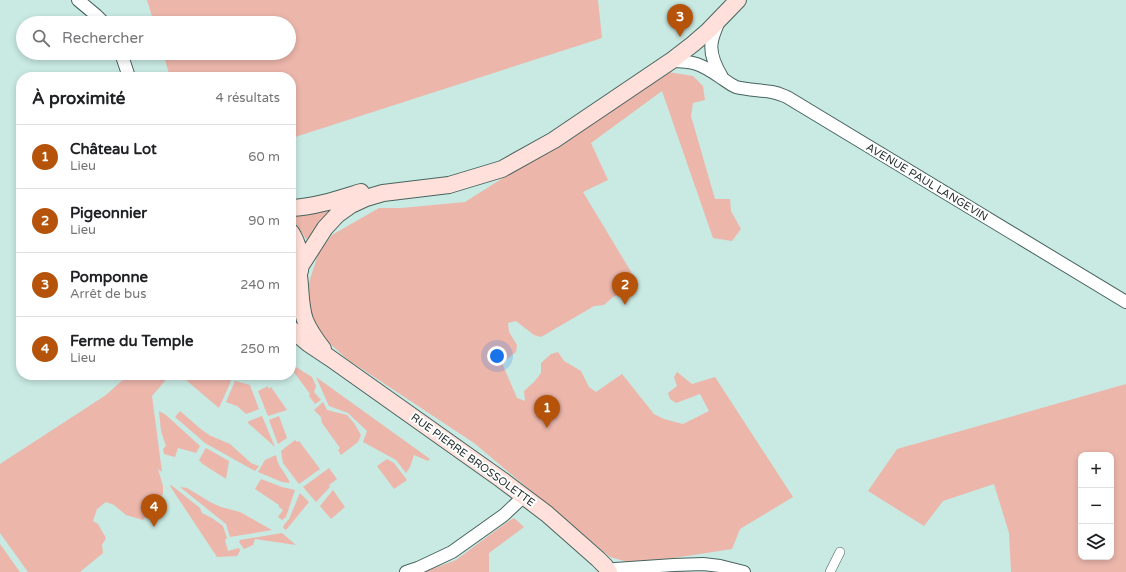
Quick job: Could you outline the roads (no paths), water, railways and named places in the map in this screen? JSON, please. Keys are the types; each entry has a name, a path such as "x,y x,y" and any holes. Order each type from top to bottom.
{"main road":[{"path":"296,208 320,204 380,187 453,176 491,166 520,153 553,133 672,51 704,24 727,0"},
{"path":"297,277 325,228 337,215 351,205 366,198 383,193 448,185 502,169 554,140 671,61 694,44 738,0"},
{"name":"RUE PIERRE BROSSOLETTE","path":"296,240 300,260 297,277 305,319 313,336 330,358"},
{"name":"RUE PIERRE BROSSOLETTE","path":"296,333 309,344 524,496 575,538 605,566 609,572"}],"street":[{"path":"78,0 97,16"},
{"path":"720,19 712,41 712,53 716,66 723,78"},
{"path":"123,60 127,72"},
{"name":"AVENUE PAUL LANGEVIN","path":"671,61 698,63 734,86 744,89 775,93 787,97 1126,302"},
{"path":"406,572 452,552 504,515 524,496"},
{"path":"830,572 840,552"},
{"path":"609,572 615,569 720,566 744,572"}],"place":[{"name":"Pomponne","path":"680,37"},
{"name":"Pigeonnier","path":"625,305"},
{"name":"Château Lot","path":"547,428"},
{"name":"Ferme du Temple","path":"154,527"}]}
